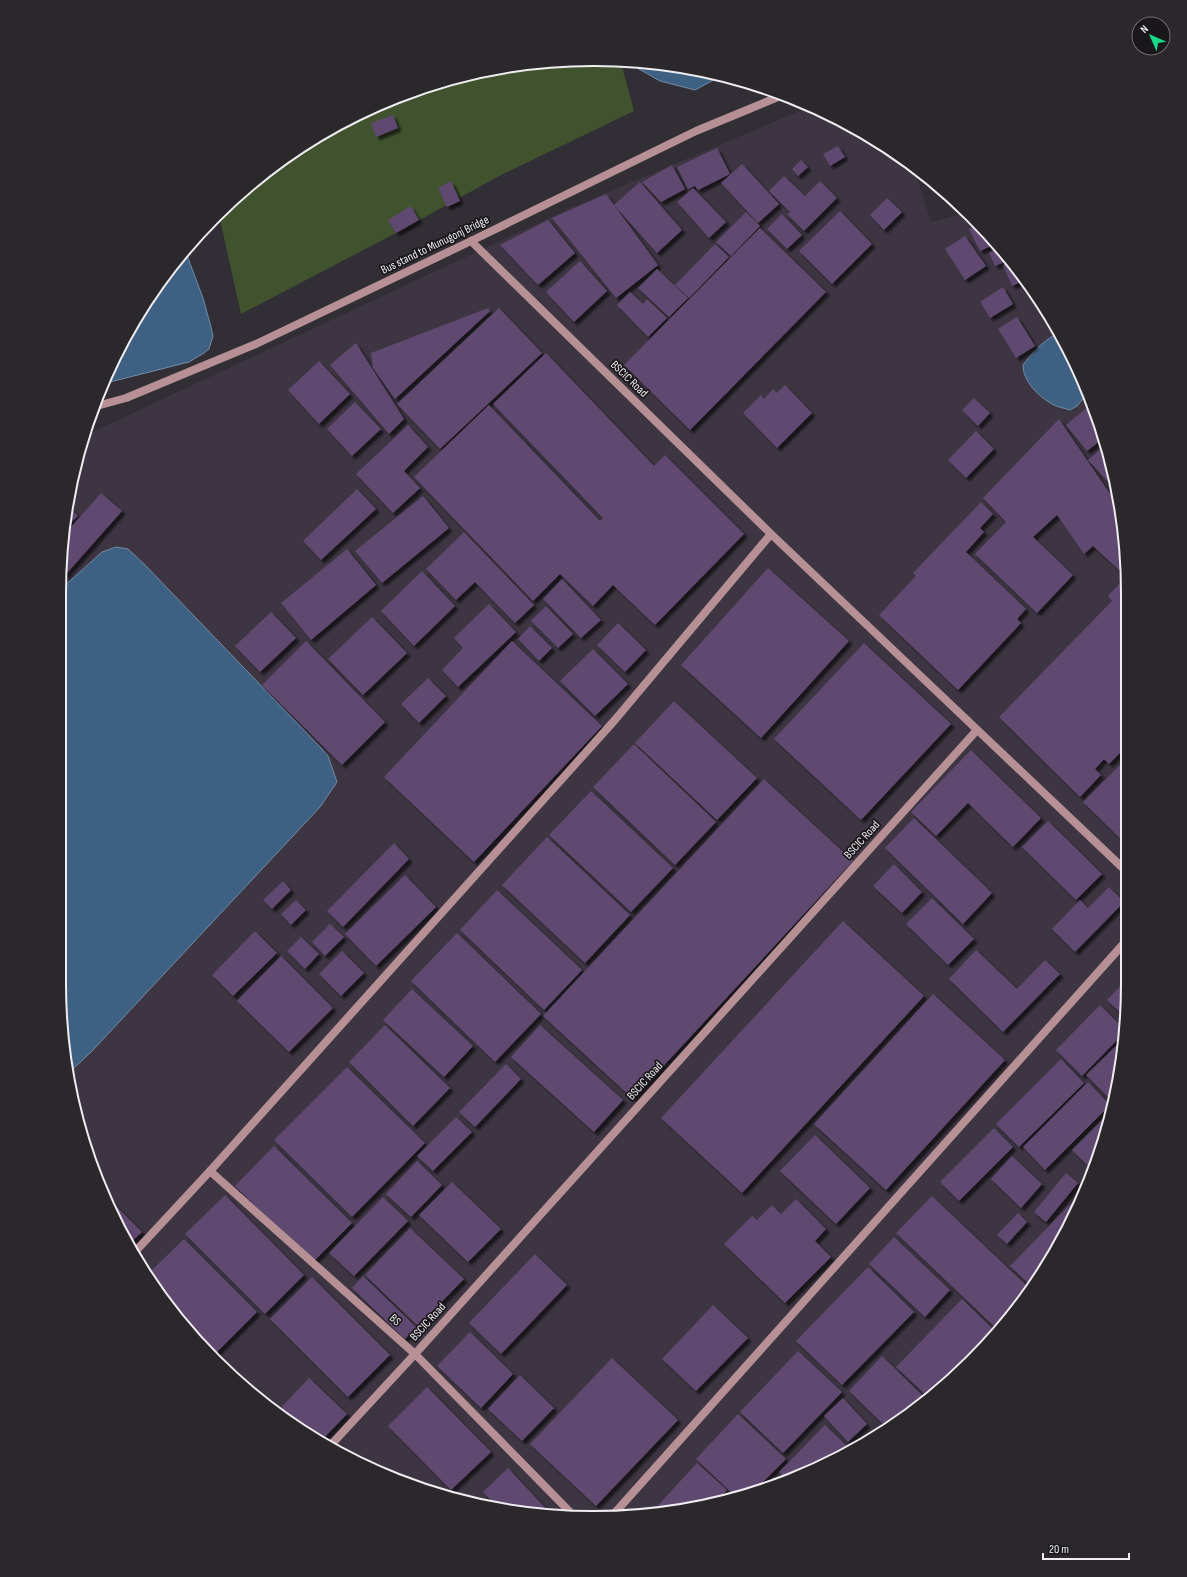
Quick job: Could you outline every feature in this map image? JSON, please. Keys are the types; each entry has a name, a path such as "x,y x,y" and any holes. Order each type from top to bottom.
{"street":[{"name":"Bus stand to Munugonj Bridge","path":"101,405 126,398 256,344 472,241 696,131 775,98"},
{"name":"BSCIC Road","path":"472,241 771,534 1121,866"},
{"path":"138,1249 210,1171 614,721 771,534"},
{"name":"BSCIC Road","path":"334,1442 415,1354 977,730"},
{"path":"617,1510 1121,947"},
{"name":"BS","path":"210,1171 415,1354 567,1510"}],"shaded area":[{"path":"803,110 827,120 887,155 916,176 931,222 959,215 990,246 1012,272 1032,300 1050,330 1067,360 1093,424 1111,491 1120,559 1120,1018 1111,1086 1103,1120 1093,1153 1067,1217 1032,1277 1012,1305 990,1331 941,1380 915,1402 887,1422 827,1457 763,1483 696,1501 628,1510 559,1510 525,1506 491,1501 424,1483 360,1457 330,1440 300,1422 272,1402 246,1380 197,1331 175,1305 155,1277 120,1217 94,1153 84,1120 76,1086 67,1018 67,559 76,491 91,433 566,210"}],"green space":[{"path":"559,67 622,67 634,111 499,176 396,233 241,314 220,222 272,175 300,155 360,120 424,94 457,84 491,76"}],"water":[{"path":"637,68 696,76 713,80 695,90 660,81"},
{"path":"188,257 203,298 213,336 209,349 189,362 110,382 120,360 155,300"},
{"path":"1053,336 1067,360 1083,398 1077,406 1070,410 1054,405 1042,397 1032,388 1024,371 1023,365 1030,356"},
{"path":"116,547 128,549 146,566 328,756 337,782 320,807 92,1051 73,1069 67,1018 66,984 66,584 102,552"}],"building":[{"path":"393,115 398,128 376,137 371,123"},
{"path":"838,146 845,157 830,166 823,154"},
{"path":"717,148 730,174 698,190 695,186 688,189 677,167"},
{"path":"801,160 808,167 798,176 792,169"},
{"path":"742,164 779,204 758,223 721,183"},
{"path":"672,165 685,189 661,202 642,182"},
{"path":"784,176 805,196 820,181 837,198 804,231 787,214 790,212 769,191"},
{"path":"451,181 460,201 447,207 438,188"},
{"path":"640,182 682,230 657,253 614,205"},
{"path":"693,188 726,222 709,238 677,202"},
{"path":"606,194 658,265 616,298 552,218"},
{"path":"887,198 902,212 884,230 870,215"},
{"path":"411,206 419,220 396,233 388,220"},
{"path":"840,211 872,244 832,284 799,251"},
{"path":"746,212 760,226 731,256 716,242"},
{"path":"782,214 802,235 787,249 767,229"},
{"path":"548,220 575,253 538,285 500,245"},
{"path":"972,227 990,246 980,251 969,229"},
{"path":"760,228 826,292 690,430 624,365"},
{"path":"965,236 986,266 965,280 945,249"},
{"path":"715,244 729,257 689,298 675,285"},
{"path":"994,251 1004,262 995,266 989,253"},
{"path":"580,261 607,291 574,322 546,292"},
{"path":"1005,264 1020,283 1012,286 1003,265"},
{"path":"657,269 688,298 669,317 638,288"},
{"path":"1003,287 1013,304 990,318 980,302"},
{"path":"630,292 643,304 647,299 667,318 648,337 617,305"},
{"path":"488,308 490,311 395,399 373,368 371,353"},
{"path":"499,308 542,353 440,449 397,404"},
{"path":"1017,317 1035,346 1016,358 998,329"},
{"path":"356,343 404,419 389,434 330,365"},
{"path":"546,353 654,466 665,455 744,534 655,625 613,585 593,606 560,574 533,601 414,477 489,405 600,521 603,518 493,404"},
{"path":"319,361 350,394 319,424 288,390"},
{"path":"785,385 812,413 777,448 743,413 761,395 764,399 773,389 777,393"},
{"path":"974,398 990,413 978,426 962,410"},
{"path":"355,402 381,429 352,456 327,429"},
{"path":"1087,408 1098,442 1087,451 1066,425"},
{"path":"1059,419 1112,496 1120,569 1119,570 1093,546 1084,554 1057,515 1033,537 1073,575 1037,613 975,554 1006,522 983,498"},
{"path":"408,425 428,447 404,471 420,488 393,513 356,474"},
{"path":"976,431 994,449 966,478 948,460"},
{"path":"1101,449 1109,483 1088,460"},
{"path":"357,489 376,509 321,560 303,541"},
{"path":"101,493 122,511 67,574 71,527"},
{"path":"423,496 449,528 382,583 355,551"},
{"path":"981,502 993,514 980,528 984,532 966,552 1026,609 1017,619 1021,623 958,690 879,615 916,576 913,573"},
{"path":"73,511 78,516 71,522"},
{"path":"464,532 534,605 515,623 475,582 456,600 426,569"},
{"path":"347,549 376,585 311,640 281,603"},
{"path":"768,568 849,641 761,738 681,665"},
{"path":"422,571 455,606 414,646 381,611"},
{"path":"562,579 601,620 581,638 543,599"},
{"path":"1121,583 1121,752 1109,764 1104,759 1095,769 1101,775 1080,797 999,717 1112,601 1108,596"},
{"path":"489,604 516,632 458,687 442,670 463,648 454,638"},
{"path":"546,606 573,634 558,648 531,621"},
{"path":"271,612 296,638 260,672 235,646"},
{"path":"372,617 407,653 363,695 328,659"},
{"path":"618,623 646,650 625,672 597,645"},
{"path":"530,626 552,648 539,661 518,639"},
{"path":"306,641 385,722 342,765 262,685"},
{"path":"512,641 602,726 474,862 384,777"},
{"path":"864,643 951,724 861,820 774,739"},
{"path":"593,649 628,684 595,716 560,681"},
{"path":"428,678 446,696 419,723 401,704"},
{"path":"674,701 757,778 717,820 635,743"},
{"path":"634,744 716,822 675,865 593,787"},
{"path":"971,750 1041,818 1013,847 968,803 936,836 911,812"},
{"path":"1121,764 1121,839 1083,802"},
{"path":"764,779 853,861 633,1099 543,1016"},
{"path":"591,791 673,868 631,912 549,835"},
{"path":"914,818 992,893 963,924 885,848"},
{"path":"1048,821 1102,874 1076,900 1022,847"},
{"path":"547,837 630,915 585,963 502,885"},
{"path":"394,843 409,859 343,927 327,911"},
{"path":"894,864 922,892 902,913 873,886"},
{"path":"405,875 436,907 376,966 345,934"},
{"path":"283,881 291,890 272,909 263,900"},
{"path":"1109,887 1121,899 1121,905 1075,952 1052,929 1080,900 1088,908"},
{"path":"497,890 582,970 544,1010 460,930"},
{"path":"932,898 974,939 948,965 906,924"},
{"path":"296,900 306,910 291,925 281,914"},
{"path":"843,921 924,996 742,1193 661,1118"},
{"path":"330,924 344,937 325,956 312,942"},
{"path":"255,931 277,953 233,996 212,975"},
{"path":"457,933 541,1014 495,1062 411,981"},
{"path":"301,937 319,954 305,969 287,951"},
{"path":"976,950 1017,989 1045,960 1060,974 1003,1032 949,979"},
{"path":"342,951 364,973 341,996 319,974"},
{"path":"281,956 333,1008 289,1052 237,1001"},
{"path":"1121,985 1120,1013 1107,1000"},
{"path":"412,989 473,1046 444,1077 383,1020"},
{"path":"933,994 1005,1060 886,1190 814,1124"},
{"path":"1100,1005 1119,1024 1117,1040 1082,1076 1056,1050"},
{"path":"385,1025 450,1088 413,1126 349,1062"},
{"path":"540,1025 623,1100 594,1132 511,1057"},
{"path":"1117,1045 1108,1097 1086,1075"},
{"path":"1061,1059 1084,1083 1019,1147 996,1124"},
{"path":"506,1064 521,1079 475,1127 459,1112"},
{"path":"347,1067 425,1143 352,1217 274,1140"},
{"path":"1088,1082 1107,1102 1105,1110 1045,1170 1023,1147"},
{"path":"456,1117 472,1132 433,1171 417,1156"},
{"path":"1103,1119 1088,1166 1072,1150"},
{"path":"994,1128 1013,1147 959,1201 940,1182"},
{"path":"815,1135 870,1188 836,1224 780,1171"},
{"path":"274,1146 352,1223 313,1262 235,1186"},
{"path":"1012,1156 1042,1184 1021,1208 991,1179"},
{"path":"417,1161 442,1185 411,1217 386,1194"},
{"path":"1066,1173 1078,1183 1046,1222 1034,1212"},
{"path":"452,1182 501,1229 468,1262 419,1215"},
{"path":"225,1195 304,1275 265,1314 185,1234"},
{"path":"932,1196 1026,1285 994,1326 896,1233"},
{"path":"383,1197 408,1221 354,1276 329,1253"},
{"path":"796,1199 826,1229 815,1241 831,1257 785,1303 724,1244 752,1216 757,1220 772,1205 781,1214"},
{"path":"1075,1200 1067,1217 1028,1283 1010,1266"},
{"path":"115,1205 142,1232 133,1240"},
{"path":"1018,1213 1027,1222 1007,1244 997,1235"},
{"path":"410,1228 464,1279 418,1326 365,1275"},
{"path":"894,1237 950,1290 925,1317 869,1264"},
{"path":"184,1239 257,1312 217,1352 175,1305 151,1271"},
{"path":"535,1254 567,1285 501,1354 469,1323"},
{"path":"868,1267 914,1312 842,1385 796,1341"},
{"path":"363,1276 416,1327 405,1339 352,1288"},
{"path":"312,1277 390,1355 348,1397 270,1319"},
{"path":"962,1299 992,1328 966,1356 925,1394 896,1367"},
{"path":"713,1305 748,1338 696,1391 662,1359"},
{"path":"470,1332 513,1374 481,1408 437,1366"},
{"path":"798,1351 842,1392 783,1453 740,1412"},
{"path":"882,1356 923,1396 883,1424 849,1391"},
{"path":"612,1358 678,1420 596,1506 530,1444"},
{"path":"520,1375 554,1408 522,1441 488,1409"},
{"path":"309,1378 347,1414 325,1437 281,1408"},
{"path":"427,1387 491,1452 451,1490 388,1426"},
{"path":"843,1398 867,1424 848,1442 824,1416"},
{"path":"738,1414 786,1459 762,1483 731,1493 696,1459"},
{"path":"825,1425 847,1446 827,1457 795,1471 783,1476 779,1472"},
{"path":"697,1463 727,1490 723,1495 696,1501 657,1507"},
{"path":"508,1468 546,1508 492,1501 483,1492"}]}
